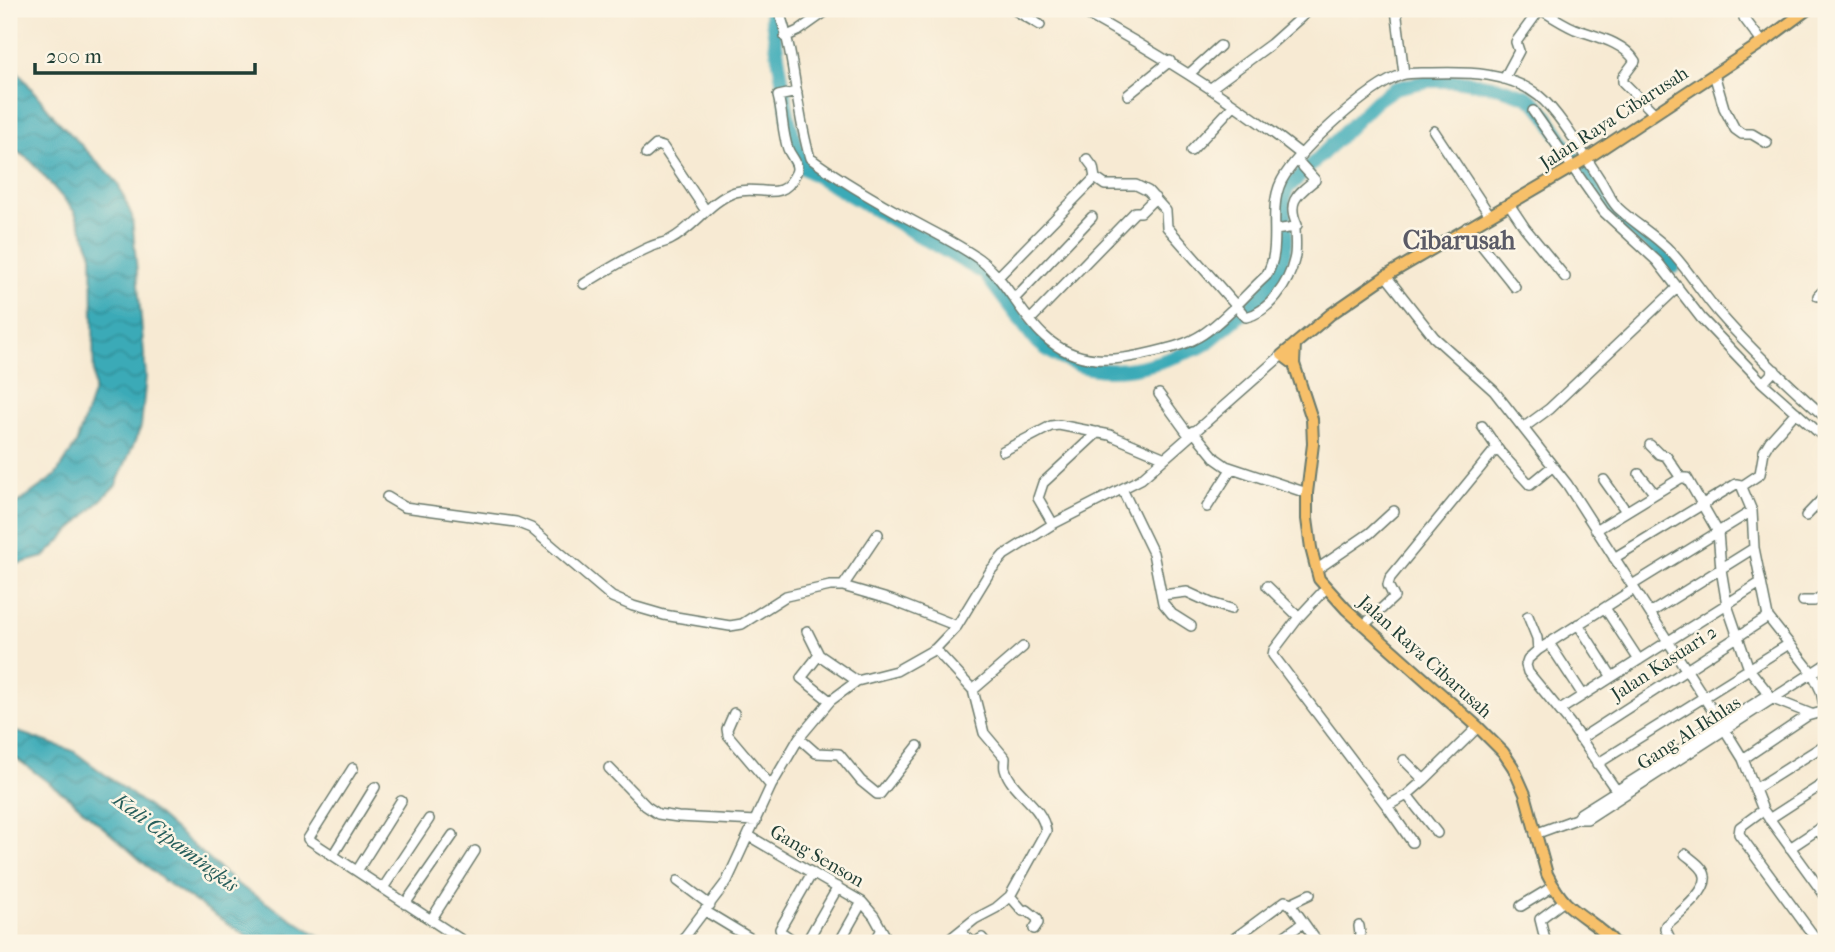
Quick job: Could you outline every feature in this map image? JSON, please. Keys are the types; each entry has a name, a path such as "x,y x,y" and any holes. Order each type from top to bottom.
{"main road":[{"name":"Jalan Raya Cibarusah","path":"1282,355 1331,314 1386,276 1579,163 1808,9"},
{"name":"Jalan Raya Cibarusah","path":"1295,344 1294,364 1312,419 1313,444 1307,492 1309,536 1316,570 1326,588 1364,625 1503,752 1525,794 1547,874 1554,886 1564,901 1602,929 1615,943"},
{"path":"1282,355 1294,364"}],"street":[{"path":"778,9 803,137 810,158 899,214 963,248 989,267 1045,338 1068,353 1114,361 1186,343 1239,310 1271,268 1277,230 1277,191 1286,174 1359,102 1392,79 1404,74 1461,72 1504,79 1539,96 1557,117 1579,163 1610,210 1657,261 1684,286 1707,302 1774,371 1826,418"},
{"path":"785,37 829,9"},
{"path":"1013,9 1040,25"},
{"path":"1078,9 1090,12 1170,61 1253,117 1301,161 1315,180 1296,196 1293,202 1292,212 1297,225 1294,228 1294,261 1271,302 1250,317 1239,310 1167,227 1168,216 1155,198 1141,187 1105,185 1095,178 1093,167 1087,159"},
{"path":"1396,9 1404,74"},
{"path":"1504,79 1519,51 1516,42 1540,9 1569,26 1629,53 1635,61 1623,77 1623,82 1654,113"},
{"path":"1211,88 1271,44 1303,11"},
{"path":"1744,18 1762,42"},
{"path":"1189,74 1220,46"},
{"path":"1128,94 1170,61"},
{"path":"1714,74 1724,108 1735,129 1742,134 1752,134 1767,143"},
{"path":"584,284 651,246 670,240 735,192 782,190 794,177 798,166 789,151 783,132 779,95 794,93"},
{"path":"1191,150 1234,105"},
{"path":"1533,111 1559,145 1579,163 1610,210 1671,253 1696,311 1764,382 1826,439"},
{"path":"1434,131 1489,214"},
{"path":"646,154 656,145 663,147 706,211"},
{"path":"998,277 1095,178"},
{"path":"1030,320 1135,212 1140,212 1155,198"},
{"path":"1509,204 1565,277"},
{"path":"1015,298 1092,217"},
{"path":"1467,227 1515,287"},
{"path":"1277,230 1294,228"},
{"path":"1386,276 1434,337 1494,391 1553,466 1724,727 1743,759 1763,810 1826,897"},
{"path":"1523,428 1549,409 1684,286"},
{"path":"1818,296 1826,288"},
{"path":"1696,311 1707,302"},
{"path":"694,943 682,940 727,881 771,786 799,738 830,701 857,681 896,670 935,649 957,626 991,570 1004,555 1053,524 1141,479 1282,355"},
{"path":"1764,382 1774,371"},
{"path":"1159,394 1216,459 1232,468 1307,492"},
{"path":"1742,486 1760,474 1764,451 1770,440 1796,412"},
{"path":"1003,451 1051,426 1070,426 1126,440 1165,458"},
{"path":"1482,426 1500,452 1530,485 1553,466"},
{"path":"1053,524 1038,498 1042,484 1098,432"},
{"path":"1650,445 1659,454 1666,456 1681,478"},
{"path":"1364,625 1394,597 1388,585 1390,578 1494,452 1500,452"},
{"path":"1207,508 1232,468"},
{"path":"1639,474 1654,493"},
{"path":"1596,530 1654,493 1681,478 1687,478 1702,503 1718,532 1727,605 1749,669 1771,697 1811,714 1826,715 1817,669 1789,644 1768,617 1754,548 1752,511 1742,486 1736,484 1702,503 1614,558"},
{"path":"1604,480 1626,511"},
{"path":"1122,489 1153,553 1167,609 1191,626"},
{"path":"1806,516 1826,495"},
{"path":"387,496 404,507 516,522 531,528 587,577 624,603 664,615 720,626 742,624 786,596 830,586 843,586 891,600 957,626"},
{"path":"1316,570 1370,533 1394,511"},
{"path":"1619,794 1560,710 1528,673 1528,659 1633,587 1752,511"},
{"path":"843,586 878,534"},
{"path":"1650,613 1754,548"},
{"path":"1560,710 1760,583"},
{"path":"1267,586 1299,617"},
{"path":"1326,588 1299,617 1273,650 1273,655 1412,842"},
{"path":"1162,594 1187,592 1231,609"},
{"path":"1803,601 1814,601 1826,594"},
{"path":"1605,608 1639,660"},
{"path":"1528,617 1537,638 1538,650"},
{"name":"Jalan Kasuari 2","path":"1580,738 1768,617"},
{"path":"1578,624 1612,677"},
{"path":"807,631 818,655 857,681"},
{"path":"1549,643 1583,695"},
{"path":"1597,764 1789,644"},
{"path":"973,690 1023,647"},
{"path":"935,649 973,690 984,733 1005,758 1004,769 1045,821 1046,831 1010,896 945,943"},
{"path":"818,655 801,678 830,701"},
{"name":"Gang Al-Ikhlas","path":"1535,834 1576,819 1587,819 1619,794 1817,669"},
{"path":"734,713 727,729 728,735 771,786"},
{"path":"1743,759 1811,714"},
{"path":"1387,806 1424,780 1478,727"},
{"path":"799,738 816,753 839,754 861,781 878,794 918,746"},
{"path":"1755,789 1826,744"},
{"path":"1404,760 1424,780"},
{"path":"353,768 308,839 466,943"},
{"path":"609,768 646,806 658,814 756,821"},
{"path":"1769,819 1826,782"},
{"path":"333,855 375,787"},
{"path":"1407,794 1437,833"},
{"path":"357,871 401,801"},
{"path":"1763,810 1740,827 1739,834 1815,941 1826,933"},
{"path":"383,888 429,819"},
{"path":"1790,848 1822,827 1826,840"},
{"path":"405,904 453,835"},
{"name":"Gang Senson","path":"749,836 862,902 874,916 889,943"},
{"path":"431,920 475,851"},
{"path":"1672,943 1666,925 1700,893 1705,880 1700,867 1685,854"},
{"path":"794,941 780,929 813,873"},
{"path":"678,881 708,908 758,943"},
{"path":"1521,906 1554,886"},
{"path":"806,943 838,887"},
{"path":"1289,904 1310,894"},
{"path":"1010,896 1023,911 1027,909 1037,918 1038,923 1034,929"},
{"path":"1228,943 1287,901 1318,943"},
{"path":"1546,943 1540,919 1564,901"},
{"path":"839,943 862,902"},
{"path":"1275,943 1303,923"},
{"path":"1359,926 1361,943"},
{"path":"874,943 881,931"},
{"path":"960,932 968,941 974,943 982,938 986,943"}],"water":[{"path":"9,61 57,120 117,182 132,216 146,376 141,427 116,485 44,557 9,566 9,509 55,476 76,444 94,390 92,254 75,212 31,161 9,146"},
{"name":"Kali Cipamingkis","path":"9,729 73,751 150,808 237,884 330,943 257,943 163,880 73,801 16,758 9,756"}],"waterway":[{"path":"770,9 789,120 803,168 985,274 1035,340 1055,355 1075,364 1095,369 1136,368 1206,344 1244,312 1267,288 1276,274 1286,243 1284,202 1287,189 1376,101 1395,88 1428,81 1462,81 1498,87 1528,97 1542,109 1616,218 1654,247 1674,267"}],"district":[{"name":"Cibarusah","path":"1459,240"}]}
